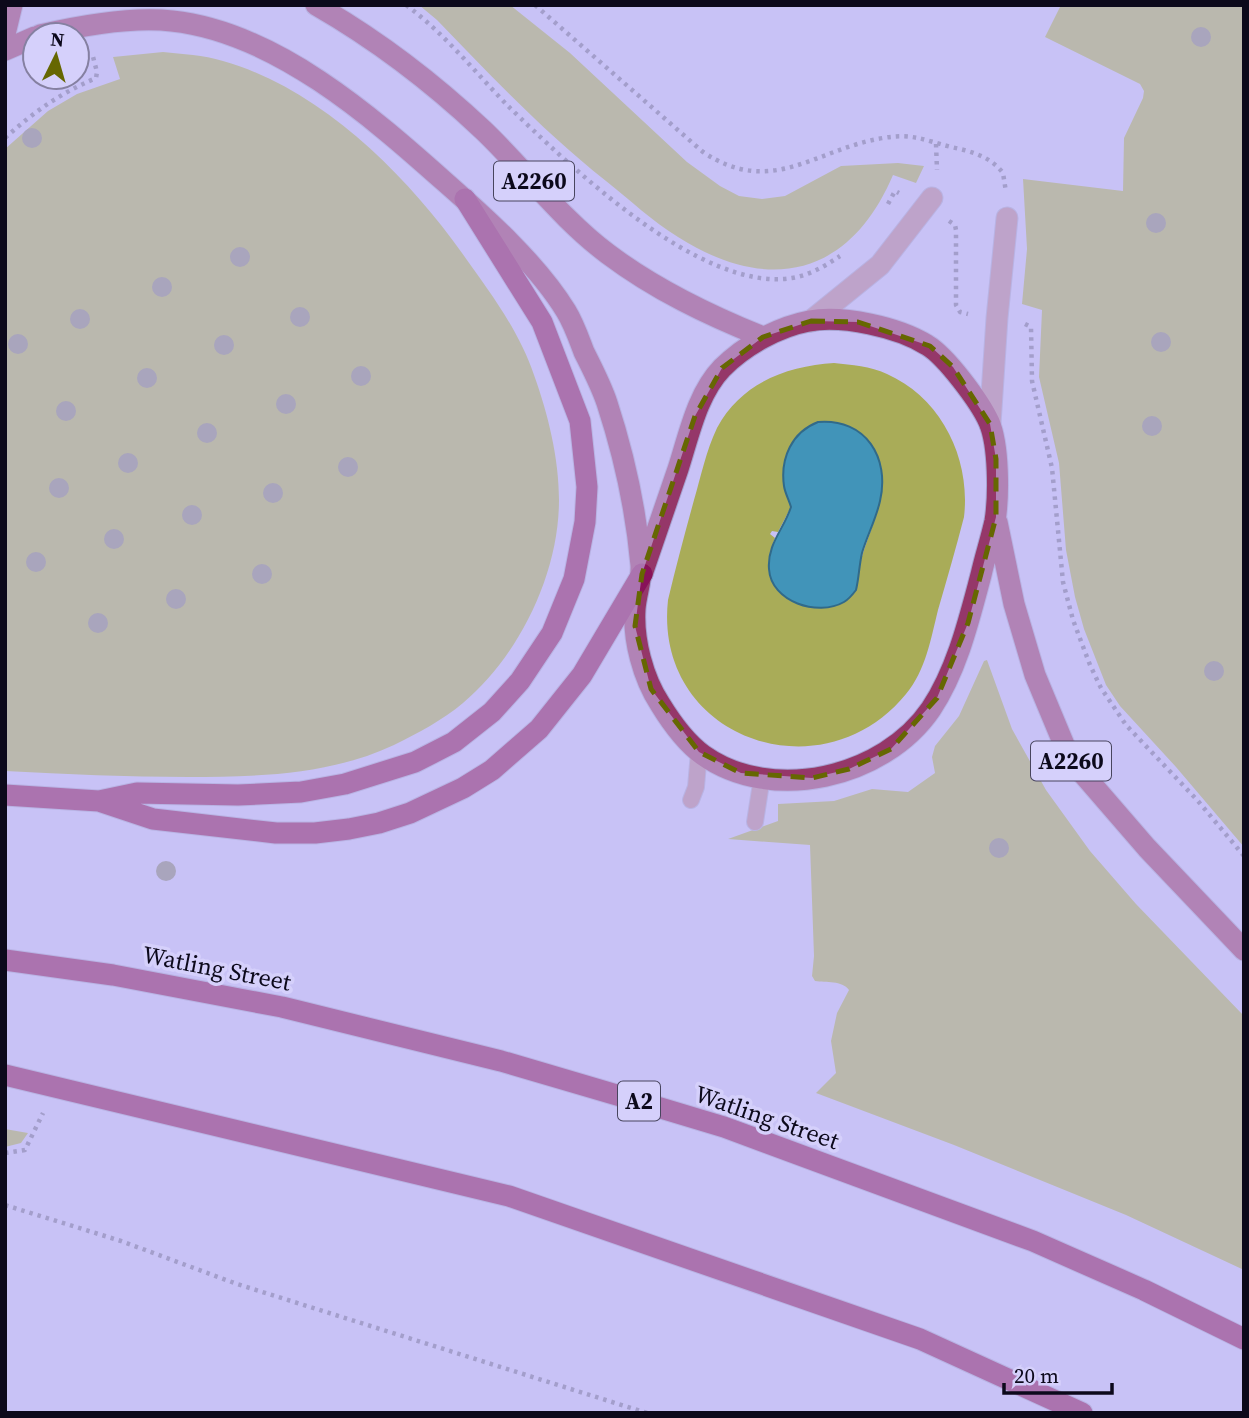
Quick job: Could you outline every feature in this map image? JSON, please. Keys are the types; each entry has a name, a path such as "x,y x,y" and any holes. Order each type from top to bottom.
{"highway":[{"path":"99,801 137,793 238,795 301,792 345,784 415,762 454,742 492,712 520,681 552,633 574,579 585,522 587,487 580,421 542,322 465,199"},
{"path":"5,794 99,801 153,819 276,833 349,829 410,813 482,776 539,729 582,675 642,573"},
{"name":"Watling Street","path":"5,960 113,975 282,1007 501,1061 724,1127 1033,1241 1244,1339"},
{"path":"5,1075 509,1195 920,1339 1082,1413"}],"main road":[{"path":"5,33 12,5"},
{"name":"A2260","path":"316,5 361,31 482,128 566,215 606,252 649,283 678,299 763,337"},
{"name":"A2260","path":"91,26 169,20 206,28 242,39 310,74 386,130 465,199 520,253 566,312 606,400 632,498 642,573"},
{"path":"811,321 858,322 900,332 930,346 953,367 990,424 996,459 996,517 968,623 952,668 931,709 916,728 891,748 849,769 801,779 762,777 726,768 699,752 661,706 645,672 635,618 642,573 695,416 708,388 722,368 763,337 811,321"},
{"name":"A2260","path":"996,517 1014,604 1035,675 1070,759 1147,848 1244,950"}],"street":[{"path":"811,321 880,265 932,198"},
{"path":"990,424 1007,218"}],"lane":[{"path":"691,800 696,787 699,752"},
{"path":"755,822 762,777"}],"path":[{"path":"406,5 428,23 572,166 684,250 727,269 761,277 789,279 812,272 843,255"},
{"path":"535,5 703,152 733,168 783,170 851,145 884,137 922,137 972,152 998,167 1006,183 1007,218"},
{"path":"91,49 97,72 96,78 91,80"},
{"path":"5,138 48,102 66,91"},
{"path":"884,209 895,191 902,194"},
{"path":"945,219 955,225 956,230 957,308 960,312 970,314"},
{"path":"1025,324 1031,327 1032,382 1052,468 1063,582 1073,620 1090,665 1101,688 1126,725 1198,801 1244,856"},
{"path":"5,1153 25,1150 56,1087"},
{"path":"5,1205 121,1241 237,1284 647,1413"}],"highlighted area":[{"path":"811,321 858,322 930,346 953,367 990,424 996,459 996,517 968,623 937,698 891,749 849,769 812,778 741,773 699,752 651,689 635,626 642,574 695,416 722,368 763,337"}],"green space":[{"path":"419,5 510,5 570,53 687,162 739,196 762,199 785,196 841,166 898,163 924,166 916,183 893,175 875,209 854,235 830,254 804,266 775,270 744,266 712,255 678,237 650,217 540,124"},
{"path":"1061,5 1244,5 1244,847 1120,706 1106,685 1084,629 1075,597 1066,550 1059,463 1039,377 1042,310 1022,304 1027,249 1023,179 1123,191 1124,138 1144,91 1140,84 1045,37"},
{"path":"163,52 223,61 293,91 326,113 387,164 439,223 503,311 528,358 552,436 559,500 552,556 532,612 502,662 463,703 439,721 370,755 345,763 267,775 188,777 5,771 5,149 48,111 77,94 120,79 113,57"},
{"path":"834,363 874,369 906,385 923,398 937,414 957,452 963,473 964,517 927,653 913,685 871,725 831,742 789,746 750,737 714,717 687,687 670,648 668,600 704,464 717,428 727,412 752,388 767,380 799,368","holes":["818,422 848,427 870,444 881,470 880,501 859,567 856,590 842,601 825,607 809,607 793,601 781,591 772,577 770,559 775,538 770,534 772,531 778,532 791,507 783,484 785,463"]},
{"path":"987,660 1012,729 1046,790 1090,851 1136,904 1244,1016 1244,1270 1126,1215 954,1145 816,1093 836,1073 831,1041 837,1013 849,990 838,983 815,981 812,976 814,956 810,845 728,839 778,821 778,804 834,801 872,789 908,792 935,773 932,757 935,746 959,716 984,661"},
{"path":"5,1129 28,1133 21,1143 5,1147"}],"water":[{"path":"818,422 835,422 861,434 871,444 877,456 882,485 878,508 862,553 856,590 844,602 822,608 798,604 787,598 772,581 769,569 773,544 791,507 783,476 786,456 801,432"}]}
